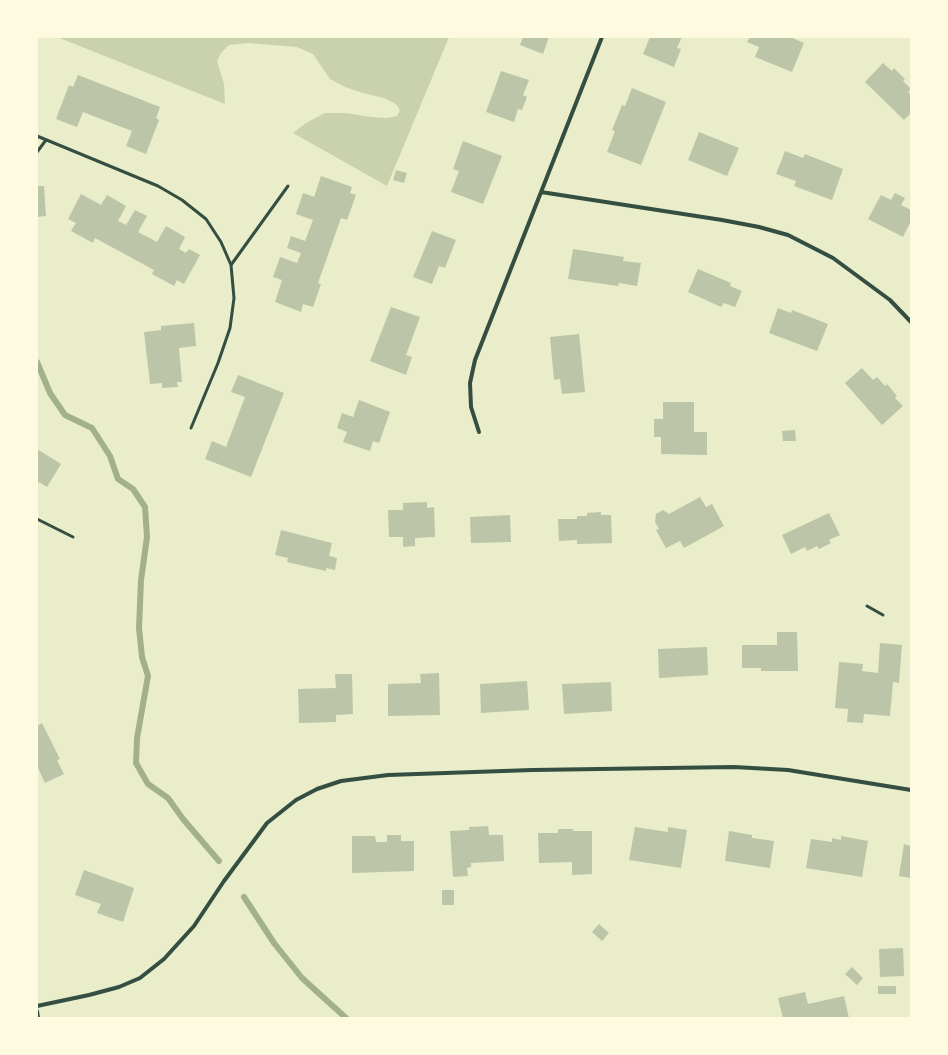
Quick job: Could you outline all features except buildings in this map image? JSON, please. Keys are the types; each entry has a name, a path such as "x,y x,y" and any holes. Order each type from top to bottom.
{"street":[{"path":"479,432 471,406 470,383 475,360 602,37"},
{"path":"541,192 722,220 759,227 788,235 833,258 890,300 911,322"},
{"path":"37,1006 119,987 140,978 164,959 194,926 224,881 267,823 296,800 317,789 341,781 396,775 540,770 734,767 788,770 911,790"},
{"path":"37,1011 38,1018"}],"lane":[{"path":"37,136 158,186 182,200 206,219 221,242 231,265 234,298 230,328 218,363 191,428"},
{"path":"37,152 46,140"},
{"path":"231,265 288,186"},
{"path":"37,519 73,537"},
{"path":"867,606 882,614"}],"green space":[{"path":"57,37 449,37 387,186 293,133 306,123 325,113 346,113 387,118 397,116 400,110 396,104 384,98 345,87 330,79 313,54 297,47 248,43 229,45 221,53 217,61 224,84 225,104"}],"waterway":[{"path":"37,362 50,393 65,415 92,428 110,456 118,479 133,489 145,507 147,537 141,580 139,628 142,657 148,676 137,738 136,763 148,784 168,798 183,819 219,861"},
{"path":"244,897 274,943 302,978 346,1018"}]}
